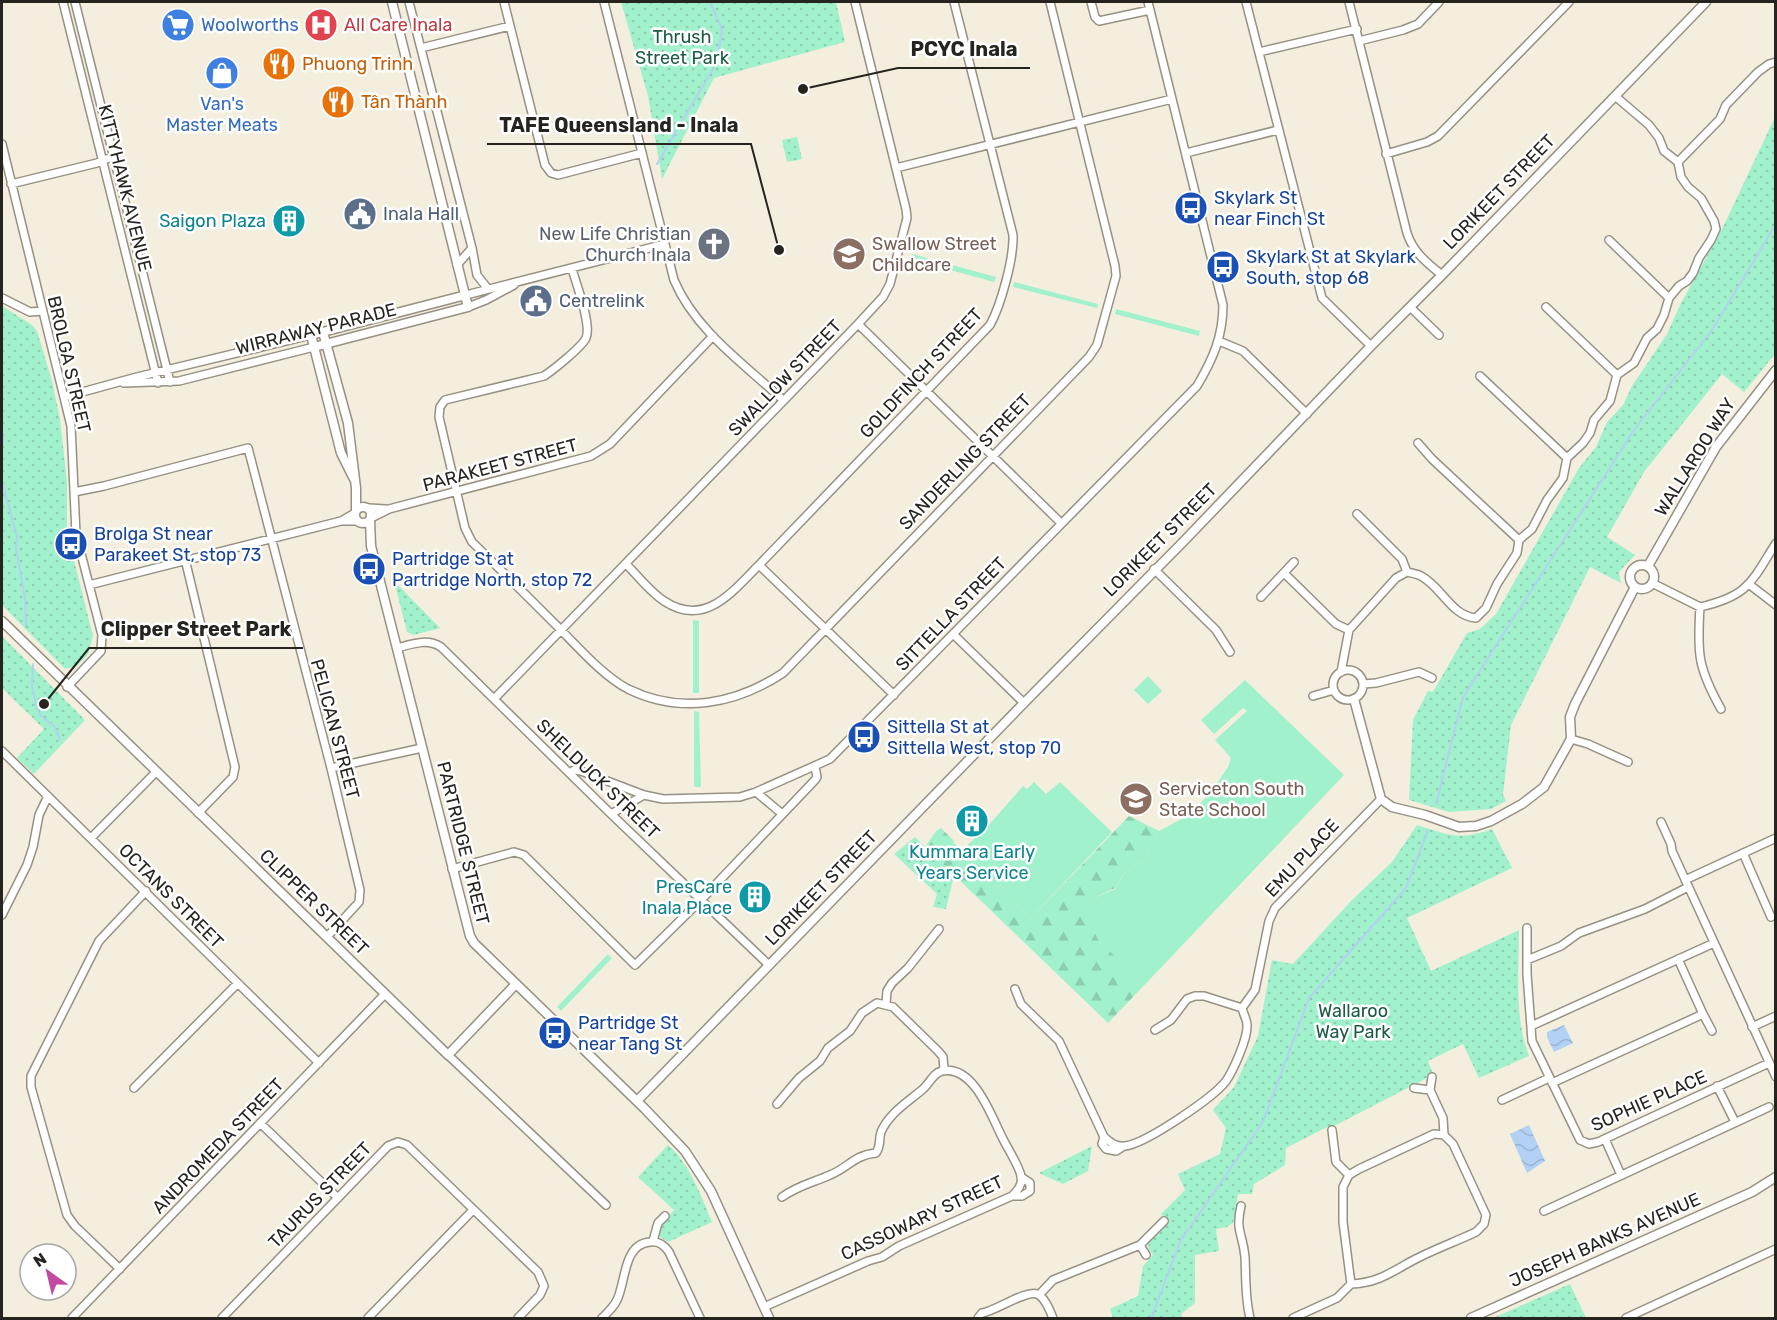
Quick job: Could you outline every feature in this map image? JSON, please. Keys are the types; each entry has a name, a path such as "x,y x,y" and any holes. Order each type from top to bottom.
{"street":[{"name":"KITTYHAWK AVENUE","path":"63,2 158,383"},
{"name":"KITTYHAWK AVENUE","path":"75,2 170,382"},
{"path":"392,2 468,307"},
{"path":"409,2 477,275 488,289"},
{"path":"504,2 545,165 551,172 558,175 642,153"},
{"path":"604,2 674,280 682,299 692,314 783,400"},
{"name":"SWALLOW STREET","path":"495,699 858,324 883,297 890,284 908,218 855,2"},
{"name":"GOLDFINCH STREET","path":"626,564 663,600 679,608 695,611 713,606 730,594 759,565 990,325 997,313 1013,247 1013,235 954,2"},
{"name":"SANDERLING STREET","path":"572,269 587,325 586,338 556,368 544,376 445,400 440,407 439,417 465,528 472,542 562,631 610,676 627,688 658,701 671,703 717,702 731,699 783,673 1089,357 1097,345 1116,276 1050,2"},
{"path":"1091,2 1095,17 1099,21 1150,10"},
{"name":"SITTELLA STREET","path":"570,773 574,770 581,771 644,795 663,799 740,798 814,767 836,754 1197,386 1211,362 1219,341 1223,322 1223,305 1148,2"},
{"path":"1246,2 1322,298 1371,346"},
{"path":"1349,2 1411,245 1442,275"},
{"path":"1359,41 1418,24 1439,2"},
{"path":"1386,154 1427,142 1438,136 1569,2"},
{"name":"LORIKEET STREET","path":"637,1101 1706,2"},
{"path":"421,48 510,26"},
{"path":"1259,52 1357,29"},
{"path":"1678,162 1720,120 1726,105 1758,72 1776,62"},
{"path":"1341,672 1349,630 1396,578 1407,572 1421,576 1467,617 1476,618 1486,608 1497,584 1517,553 1519,540 1532,529 1546,500 1563,478 1567,458 1583,443 1590,433 1594,420 1610,401 1617,375 1634,363 1647,338 1657,329 1669,298 1694,273 1699,258 1712,240 1716,229 1714,221 1701,198 1688,187 1681,177 1678,162 1664,152 1659,138 1649,125 1615,96"},
{"path":"896,168 1172,99"},
{"path":"1186,153 1278,130"},
{"name":"BROLGA STREET","path":"2,144 71,426 76,534 102,635 102,646 97,656 67,687"},
{"path":"11,184 114,156"},
{"path":"1609,240 1669,298"},
{"name":"WIRRAWAY PARADE","path":"64,397 155,372 516,284 665,244"},
{"path":"457,264 472,248"},
{"name":"WIRRAWAY PARADE","path":"119,383 170,382 327,344 468,307 516,284"},
{"path":"2,298 30,312 42,311"},
{"path":"1546,306 1617,375"},
{"path":"1410,307 1439,335"},
{"path":"858,324 1061,523"},
{"name":"PARTRIDGE STREET","path":"323,332 348,423 357,517 371,546 470,936 474,943 676,1140 694,1163 711,1191 769,1318"},
{"name":"PARTRIDGE STREET","path":"311,335 341,453 368,508"},
{"name":"PARAKEET STREET","path":"371,519 389,509 591,456 610,444 714,336"},
{"path":"1219,341 1243,351 1307,414"},
{"name":"WALLAROO WAY","path":"1648,566 1716,447 1776,370"},
{"path":"1480,376 1567,458"},
{"path":"1418,443 1432,459 1519,540"},
{"name":"PELICAN STREET","path":"74,492 248,448 331,768 361,897 327,937"},
{"path":"361,507 368,508 372,513 371,519 365,523 357,517 361,507"},
{"name":"PARAKEET STREET","path":"368,508 389,509"},
{"path":"1357,514 1402,559 1407,572"},
{"path":"89,585 357,517"},
{"name":"PARTRIDGE STREET","path":"371,519 371,546"},
{"path":"1652,583 1700,607 1719,603 1750,585 1776,543"},
{"path":"185,559 235,767 233,777 198,813"},
{"path":"1261,597 1294,562"},
{"path":"1640,564 1648,566 1653,572 1652,583 1646,588 1635,587 1630,580 1632,568 1640,564"},
{"path":"759,565 894,695"},
{"path":"1154,570 1216,630 1230,652"},
{"path":"1285,574 1336,624 1349,630"},
{"path":"1750,585 1776,605"},
{"path":"1354,699 1381,799 1392,807 1425,815 1444,823 1459,826 1484,824 1522,804 1544,787 1571,739 1570,717 1575,704 1635,587"},
{"path":"1700,607 1698,647 1701,666 1721,709"},
{"name":"CLIPPER STREET","path":"2,621 67,687 606,1205"},
{"path":"953,634 1024,702"},
{"name":"SHELDUCK STREET","path":"397,648 416,643 434,642 441,647 769,965"},
{"path":"1349,670 1360,676 1363,684 1361,693 1354,699 1341,699 1334,690 1335,678 1341,672 1349,670"},
{"path":"1363,684 1419,672 1431,678"},
{"path":"1313,696 1334,690"},
{"path":"1571,739 1628,762"},
{"path":"331,768 422,747"},
{"name":"OCTANS STREET","path":"2,752 319,1063"},
{"path":"452,869 514,852 524,855 635,969 817,777 814,767"},
{"path":"91,838 156,772"},
{"path":"756,792 781,813"},
{"path":"611,814 644,795"},
{"path":"2,915 27,865 39,815 48,796"},
{"name":"EMU PLACE","path":"1242,1008 1255,990 1269,921 1275,908 1381,799"},
{"path":"1661,822 1776,1077"},
{"path":"1527,960 1561,946 1579,933 1644,909 1776,838"},
{"path":"1743,854 1771,917"},
{"path":"120,1269 75,1226 67,1215 31,1087 31,1076 99,941 146,891"},
{"name":"SOPHIE PLACE","path":"1527,928 1533,1041 1580,1140 1589,1144 1605,1139 1769,1063"},
{"path":"886,1004 887,991 892,983 908,968 939,929"},
{"path":"1531,1026 1714,943"},
{"path":"1678,959 1712,1031"},
{"path":"135,1088 237,984"},
{"path":"448,1055 516,984"},
{"path":"1015,989 1021,1004 1059,1041 1104,1137 1114,1145 1124,1146 1137,1143 1196,1108 1226,1081 1246,1034 1247,1025 1242,1008 1204,996 1195,996 1187,999 1171,1020 1155,1030"},
{"name":"ANDROMEDA STREET","path":"72,1318 385,994"},
{"path":"777,1104 798,1078 820,1061 828,1048 850,1031 862,1013 877,1003 893,1007 943,1057 944,1070 936,1073 924,1088 896,1111 880,1134 881,1145 876,1153 864,1154 830,1175 798,1186 782,1197"},
{"path":"1502,1100 1703,1014"},
{"path":"1752,1027 1776,1016"},
{"name":"CASSOWARY STREET","path":"764,1307 882,1257 899,1246 1012,1196 1020,1187 1021,1177 989,1107 976,1087 966,1078 954,1071 944,1070"},
{"path":"1432,1077 1430,1090 1443,1118 1444,1135"},
{"path":"1717,1086 1735,1122"},
{"path":"1414,1088 1430,1090"},
{"path":"1544,1211 1768,1107"},
{"path":"260,1123 338,1198"},
{"path":"1332,1130 1336,1162 1349,1175"},
{"path":"1293,1318 1337,1298 1351,1284 1368,1283 1397,1271 1410,1262 1476,1232 1484,1224 1486,1215 1453,1144 1444,1135 1434,1134 1349,1175 1343,1187 1343,1222 1351,1284"},
{"path":"1605,1139 1621,1175"},
{"name":"TAURUS STREET","path":"222,1318 388,1146 398,1142 407,1145 537,1272 544,1286 540,1295 518,1318"},
{"name":"JOSEPH BANKS AVENUE","path":"1471,1318 1752,1191 1776,1177"},
{"name":"JOSEPH BANKS AVENUE","path":"1752,1191 1776,1186"},
{"path":"1241,1206 1237,1221 1245,1254 1246,1302 1250,1318"},
{"path":"368,1318 473,1210"},
{"path":"653,1241 658,1223 665,1216"},
{"path":"1039,1295 1053,1280 1140,1245 1164,1221"},
{"path":"602,1318 618,1299 631,1255 644,1242 653,1241 664,1245 669,1252 700,1318"},
{"path":"1140,1245 1146,1255"},
{"path":"1626,1318 1639,1316 1776,1249"},
{"path":"978,1318 982,1313 1022,1297 1039,1295"},
{"path":"1039,1295 1053,1318"}],"green space":[{"name":"Thrush Street Park","path":"621,2 836,2 845,42 714,78 662,179 648,96"},
{"path":"1775,117 1775,354 1744,392 1722,374 1644,472 1607,537 1635,555 1619,572 1621,583 1590,567 1511,725 1503,795 1506,801 1491,809 1449,812 1409,800 1413,720 1428,691 1433,692 1467,633 1480,629 1496,614 1579,468 1596,447 1607,422 1623,405 1632,386 1667,334 1681,303 1725,223"},
{"path":"797,137 802,159 787,162 782,140"},
{"path":"912,254 996,277 994,282 910,259"},
{"path":"1014,282 1098,304 1097,308 1013,287"},
{"path":"2,306 32,325 37,331 52,381 60,419 67,482 67,533 93,636 88,654 77,666 65,669 2,605"},
{"path":"1116,309 1200,331 1199,336 1115,314"},
{"path":"394,581 441,628 413,635 407,632"},
{"path":"693,620 699,621 699,693 693,693"},
{"path":"2,636 85,720 34,774 17,758 44,729 2,688"},
{"path":"1148,676 1162,691 1148,704 1134,690"},
{"path":"1245,680 1344,775 1134,996 1120,963 1098,939 1087,919 1094,898 1115,889 1125,872 1143,861 1159,831 1189,815 1211,792 1228,767 1231,758 1215,740 1247,711 1243,708 1214,734 1201,720"},
{"path":"694,711 699,712 701,787 694,787"},
{"path":"1034,782 1046,794 1060,782 1112,832 1030,919 961,851 987,827 1023,786 1027,789"},
{"path":"1129,816 1159,831 1143,861 1125,872 1115,888 1094,898 1088,919 1098,939 1121,963 1134,996 1108,1023 925,847 936,831 941,828 954,841 953,843 964,849 962,852 1030,919"},
{"name":"Wallaroo Way Park","path":"1417,825 1438,832 1462,836 1492,829 1512,868 1407,918 1431,971 1519,930 1519,1010 1529,1056 1479,1078 1463,1044 1428,1061 1432,1071 1427,1078 1286,1148 1285,1165 1254,1184 1252,1194 1238,1194 1233,1223 1216,1229 1219,1251 1195,1255 1195,1303 1181,1314 1183,1318 1113,1318 1110,1309 1138,1296 1143,1266 1153,1255 1148,1248 1149,1241 1168,1223 1161,1214 1185,1190 1178,1174 1220,1154 1226,1128 1213,1110 1234,1087 1258,1036 1272,960 1293,964 1352,900 1392,862"},
{"path":"915,837 954,875 946,909 933,907 937,894 894,854"},
{"path":"608,954 612,958 561,1011 557,1007"},
{"path":"668,1145 689,1171 712,1222 668,1242 656,1234 674,1210 638,1177"},
{"path":"1092,1146 1088,1171 1063,1184 1039,1173"},
{"path":"1570,1284 1586,1318 1493,1318"}],"water":[{"path":"1564,1025 1573,1043 1554,1052 1547,1032"},
{"path":"1529,1125 1545,1161 1527,1173 1510,1134"}],"waterway":[{"path":"657,164 717,62 722,29 710,2"},
{"path":"1436,804 1463,697 1634,430 1712,330 1776,224"},
{"path":"2,427 2,447"},
{"path":"2,481 17,537 16,548 25,599 26,625"},
{"path":"33,664 32,686 36,705 40,715 54,726 60,739"},
{"path":"1151,1318 1181,1240 1263,1122 1309,998 1406,888 1428,830"}],"place":[{"name":"Woolworths","path":"178,25"},
{"name":"All Care Inala","path":"321,25"},
{"name":"Phuong Trinh","path":"279,64"},
{"name":"Van's Master Meats","path":"222,73"},
{"name":"PCYC Inala","path":"803,89"},
{"name":"Tân Thành","path":"338,102"},
{"name":"Skylark St near Finch St","path":"1191,208"},
{"name":"Inala Hall","path":"360,214"},
{"name":"Saigon Plaza","path":"289,221"},
{"name":"New Life Christian Church Inala","path":"714,244"},
{"name":"TAFE Queensland - Inala","path":"779,250"},
{"name":"Swallow Street Childcare","path":"849,254"},
{"name":"Skylark St at Skylark South, stop 68","path":"1223,267"},
{"name":"Centrelink","path":"536,301"},
{"name":"Brolga St near Parakeet St, stop 73","path":"71,544"},
{"name":"Partridge St at Partridge North, stop 72","path":"369,569"},
{"name":"Clipper Street Park","path":"44,704"},
{"name":"Sittella St at Sittella West, stop 70","path":"864,737"},
{"name":"Serviceton South State School","path":"1136,799"},
{"name":"Kummara Early Years Service","path":"972,821"},
{"name":"PresCare Inala Place","path":"755,897"},
{"name":"Partridge St near Tang St","path":"555,1033"}]}
